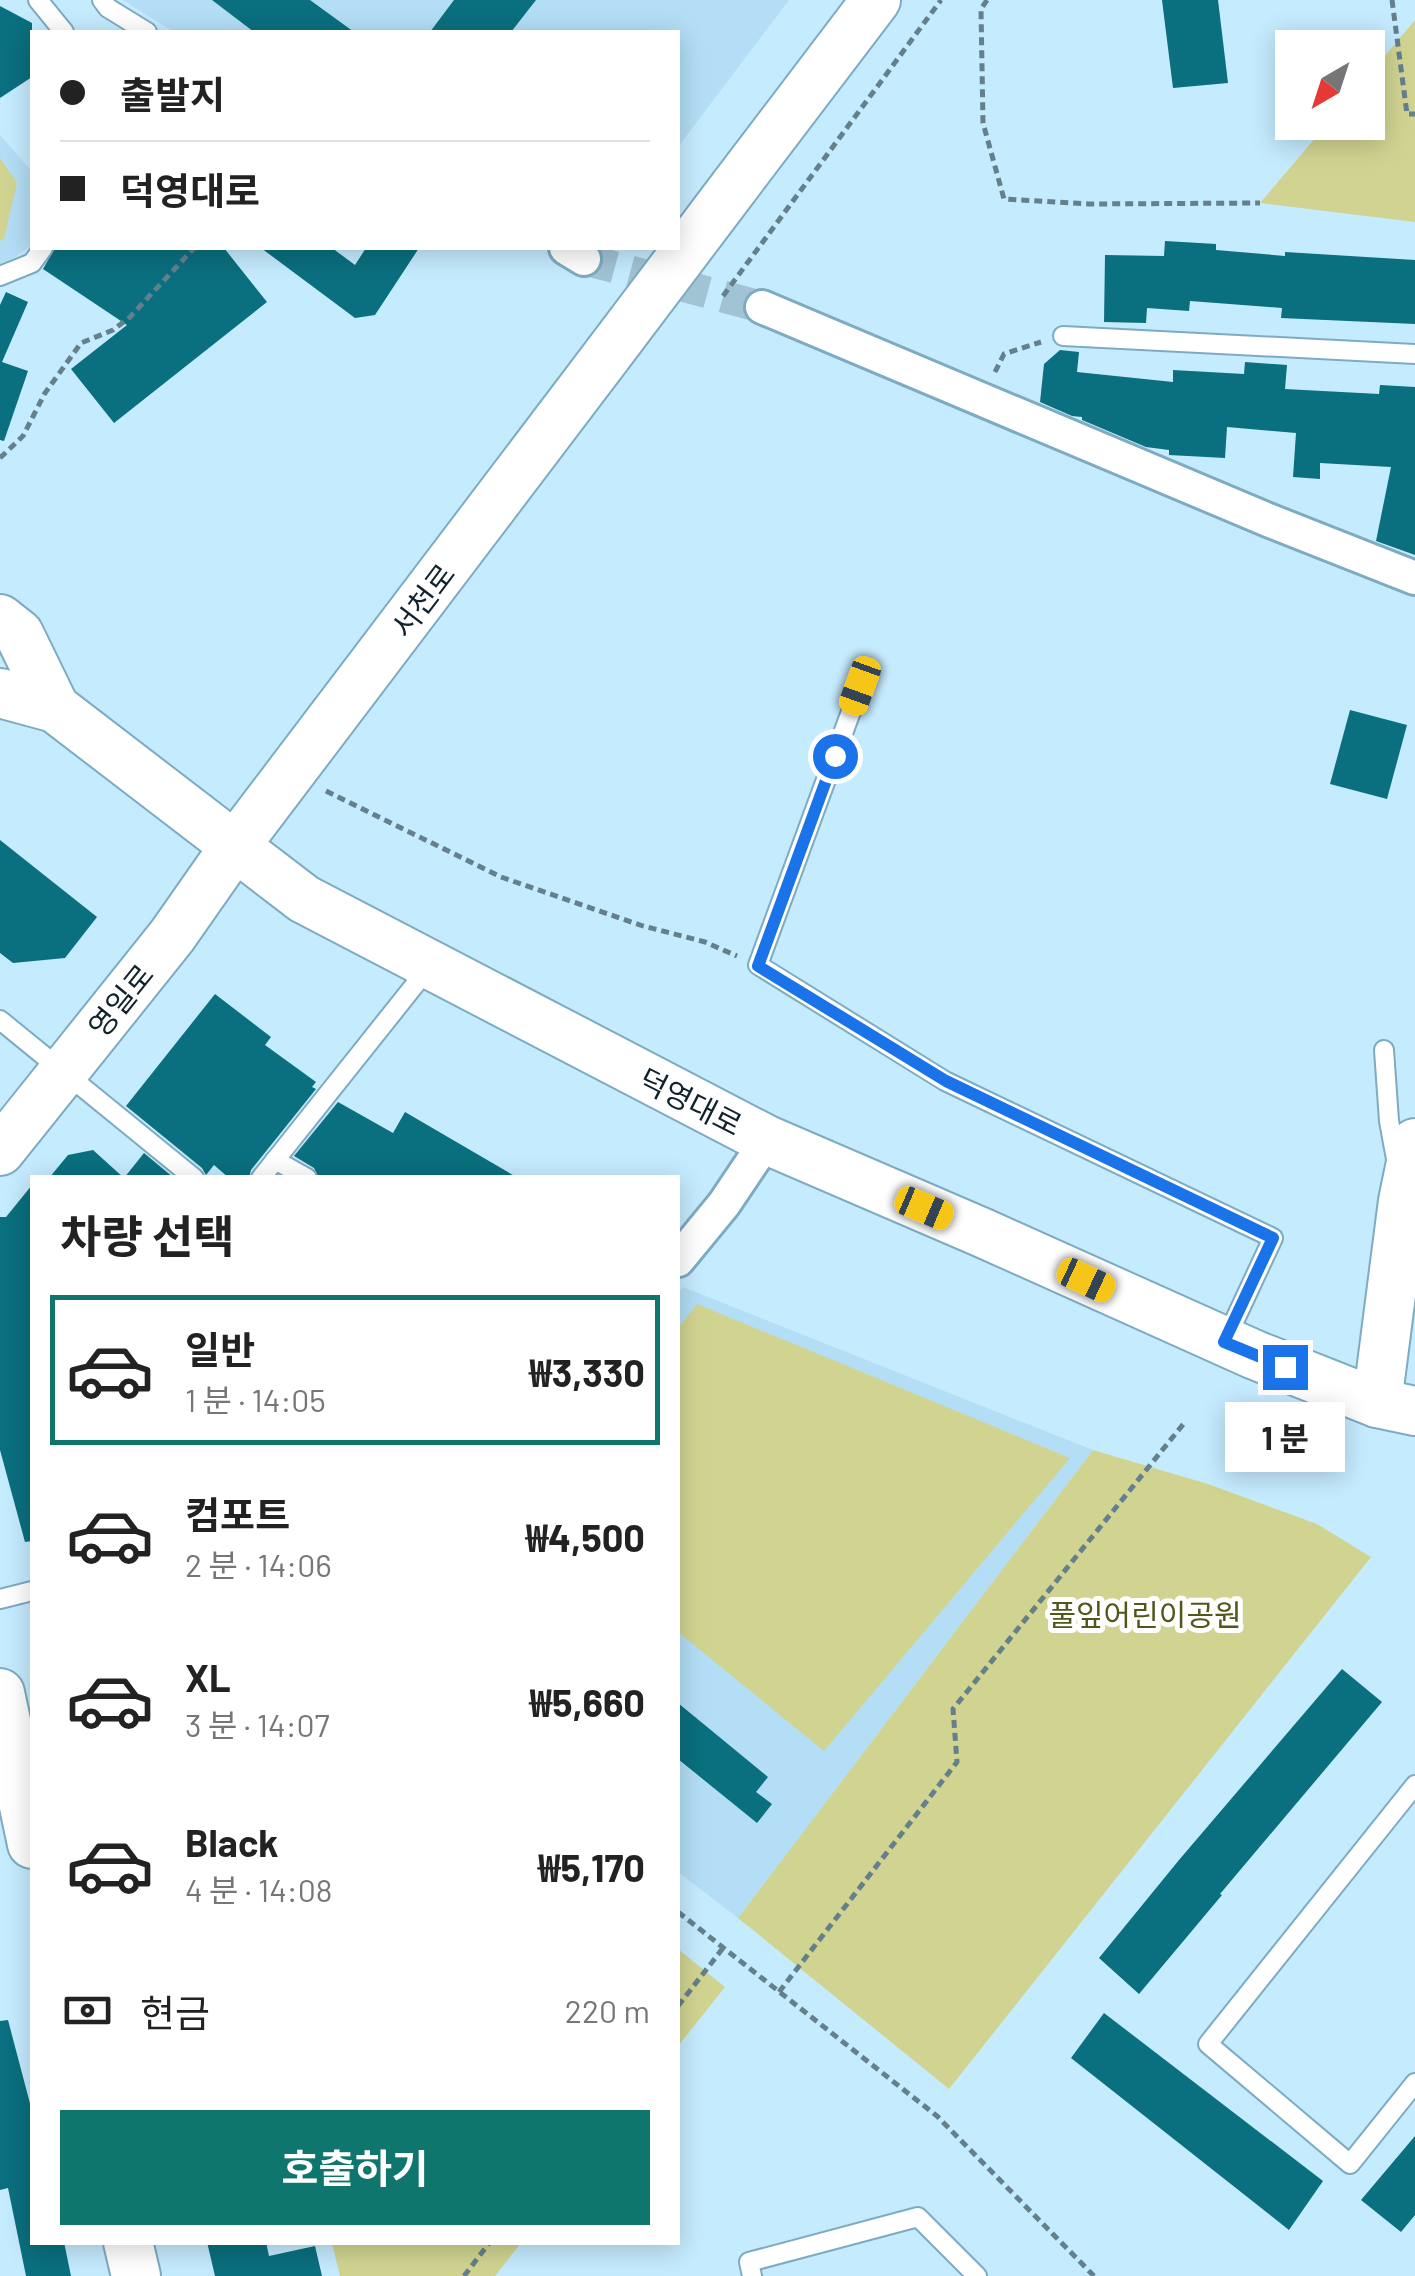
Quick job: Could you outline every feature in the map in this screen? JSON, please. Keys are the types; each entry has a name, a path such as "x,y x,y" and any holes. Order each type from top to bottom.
{"street":[{"name":"서천로","path":"235,846 876,0"},
{"path":"762,306 1415,578"},
{"name":"덕영대로","path":"0,619 19,634 55,708"},
{"name":"덕영대로","path":"0,693 55,708 304,899 430,965 767,1140 1224,1342 1396,1407 1415,1433"},
{"name":"영일로","path":"0,1151 172,936 235,846"},
{"path":"680,1258 724,1204 767,1140"},
{"path":"1396,1407 1403,1201 1415,1143"},
{"path":"0,1694 18,1798 30,1837"},
{"path":"129,2245 136,2276"}],"lane":[{"path":"38,0 62,30"},
{"path":"102,0 144,30"},
{"path":"0,276 32,263 42,250"},
{"path":"1063,336 1415,354"},
{"path":"860,686 758,966 946,1081 1273,1238 1224,1342"},
{"path":"263,1175 430,965"},
{"path":"0,1020 190,1175"},
{"path":"1384,1050 1389,1120 1403,1201"},
{"path":"274,1160 302,1175"},
{"path":"0,1599 30,1592"},
{"path":"1415,1785 1208,2044 1350,2164 1415,2083"},
{"path":"752,2276 748,2262 918,2217 977,2276"}],"path":[{"path":"723,296 941,0"},
{"path":"987,0 981,8 983,123 1004,199 1089,204 1260,202"},
{"path":"1392,0 1408,114 1415,114"},
{"path":"0,458 23,436 45,393 82,343 113,330 130,317 192,250"},
{"path":"981,400 1004,354 1063,336"},
{"path":"290,774 502,877 642,926 705,942 758,966"},
{"path":"779,1992 957,1762 953,1709 1185,1422"},
{"path":"680,1914 937,2116 1094,2276"},
{"path":"680,2003 723,1948"},
{"path":"464,2276 488,2245"}],"shaded area":[{"path":"123,0 789,0 680,144 680,30 171,30"},
{"path":"0,135 30,170 30,246 0,268"},
{"path":"683,1287 1093,1450 738,1918 680,1874"}],"green space":[{"path":"1415,20 1415,222 1260,203 1314,140 1385,140 1385,56"},
{"path":"0,158 17,183 0,241"},
{"path":"697,1304 1070,1458 824,1751 680,1634 680,1325"},
{"name":"풀잎어린이공원","path":"1093,1450 1208,1484 1317,1524 1371,1557 949,2089 738,1918"},
{"path":"680,1951 725,1987 680,2043"},
{"path":"333,2245 519,2245 495,2276 340,2276"}],"building":[{"path":"212,0 310,0 351,30 251,30"},
{"path":"454,0 536,0 513,30 432,30"},
{"path":"1162,0 1218,0 1228,83 1173,88"},
{"path":"0,6 32,23 32,30 30,78 0,98"},
{"path":"1165,241 1216,244 1216,250 1285,256 1285,252 1415,260 1415,324 1281,318 1282,308 1190,301 1189,311 1147,308 1146,323 1104,322 1105,255 1164,256"},
{"path":"54,250 226,250 267,302 114,423 71,369 127,325 43,269"},
{"path":"264,250 335,250 355,265 365,250 418,250 375,315 355,318"},
{"path":"6,292 28,302 2,362 28,371 4,441 0,440 0,305"},
{"path":"1060,350 1079,352 1077,372 1173,382 1173,370 1244,374 1245,362 1287,365 1285,389 1379,394 1380,385 1415,387 1415,555 1376,541 1391,467 1320,463 1320,479 1293,477 1296,433 1227,427 1225,458 1169,455 1169,450 1146,447 1040,402 1044,364"},
{"path":"1350,710 1407,725 1387,799 1330,784"},
{"path":"0,840 97,917 65,958 13,963 0,953"},
{"path":"215,994 271,1037 265,1045 316,1082 312,1087 316,1089 250,1175 226,1175 214,1165 206,1175 126,1106"},
{"path":"338,1102 393,1133 405,1112 513,1175 318,1175 314,1168 294,1156"},
{"path":"93,1150 121,1175 51,1175 68,1155"},
{"path":"144,1153 170,1175 126,1175"},
{"path":"30,1187 30,1541 25,1542 0,1450 0,1217 6,1217"},
{"path":"1342,1669 1382,1702 1139,1994 1099,1958"},
{"path":"680,1705 768,1777 756,1792 772,1804 757,1823 680,1761"},
{"path":"1104,2013 1323,2181 1289,2230 1071,2058"},
{"path":"8,2020 30,2103 30,2245 65,2245 71,2276 26,2276 8,2188 0,2190 0,2021"},
{"path":"1415,2136 1415,2215 1401,2232 1361,2200"},
{"path":"208,2245 267,2245 269,2256 315,2246 322,2276 215,2276"}],"tunnel":[{"path":"584,259 762,307"}],"route":[{"path":"835,756 758,966 946,1081 1273,1238 1224,1342 1285,1367"}]}
